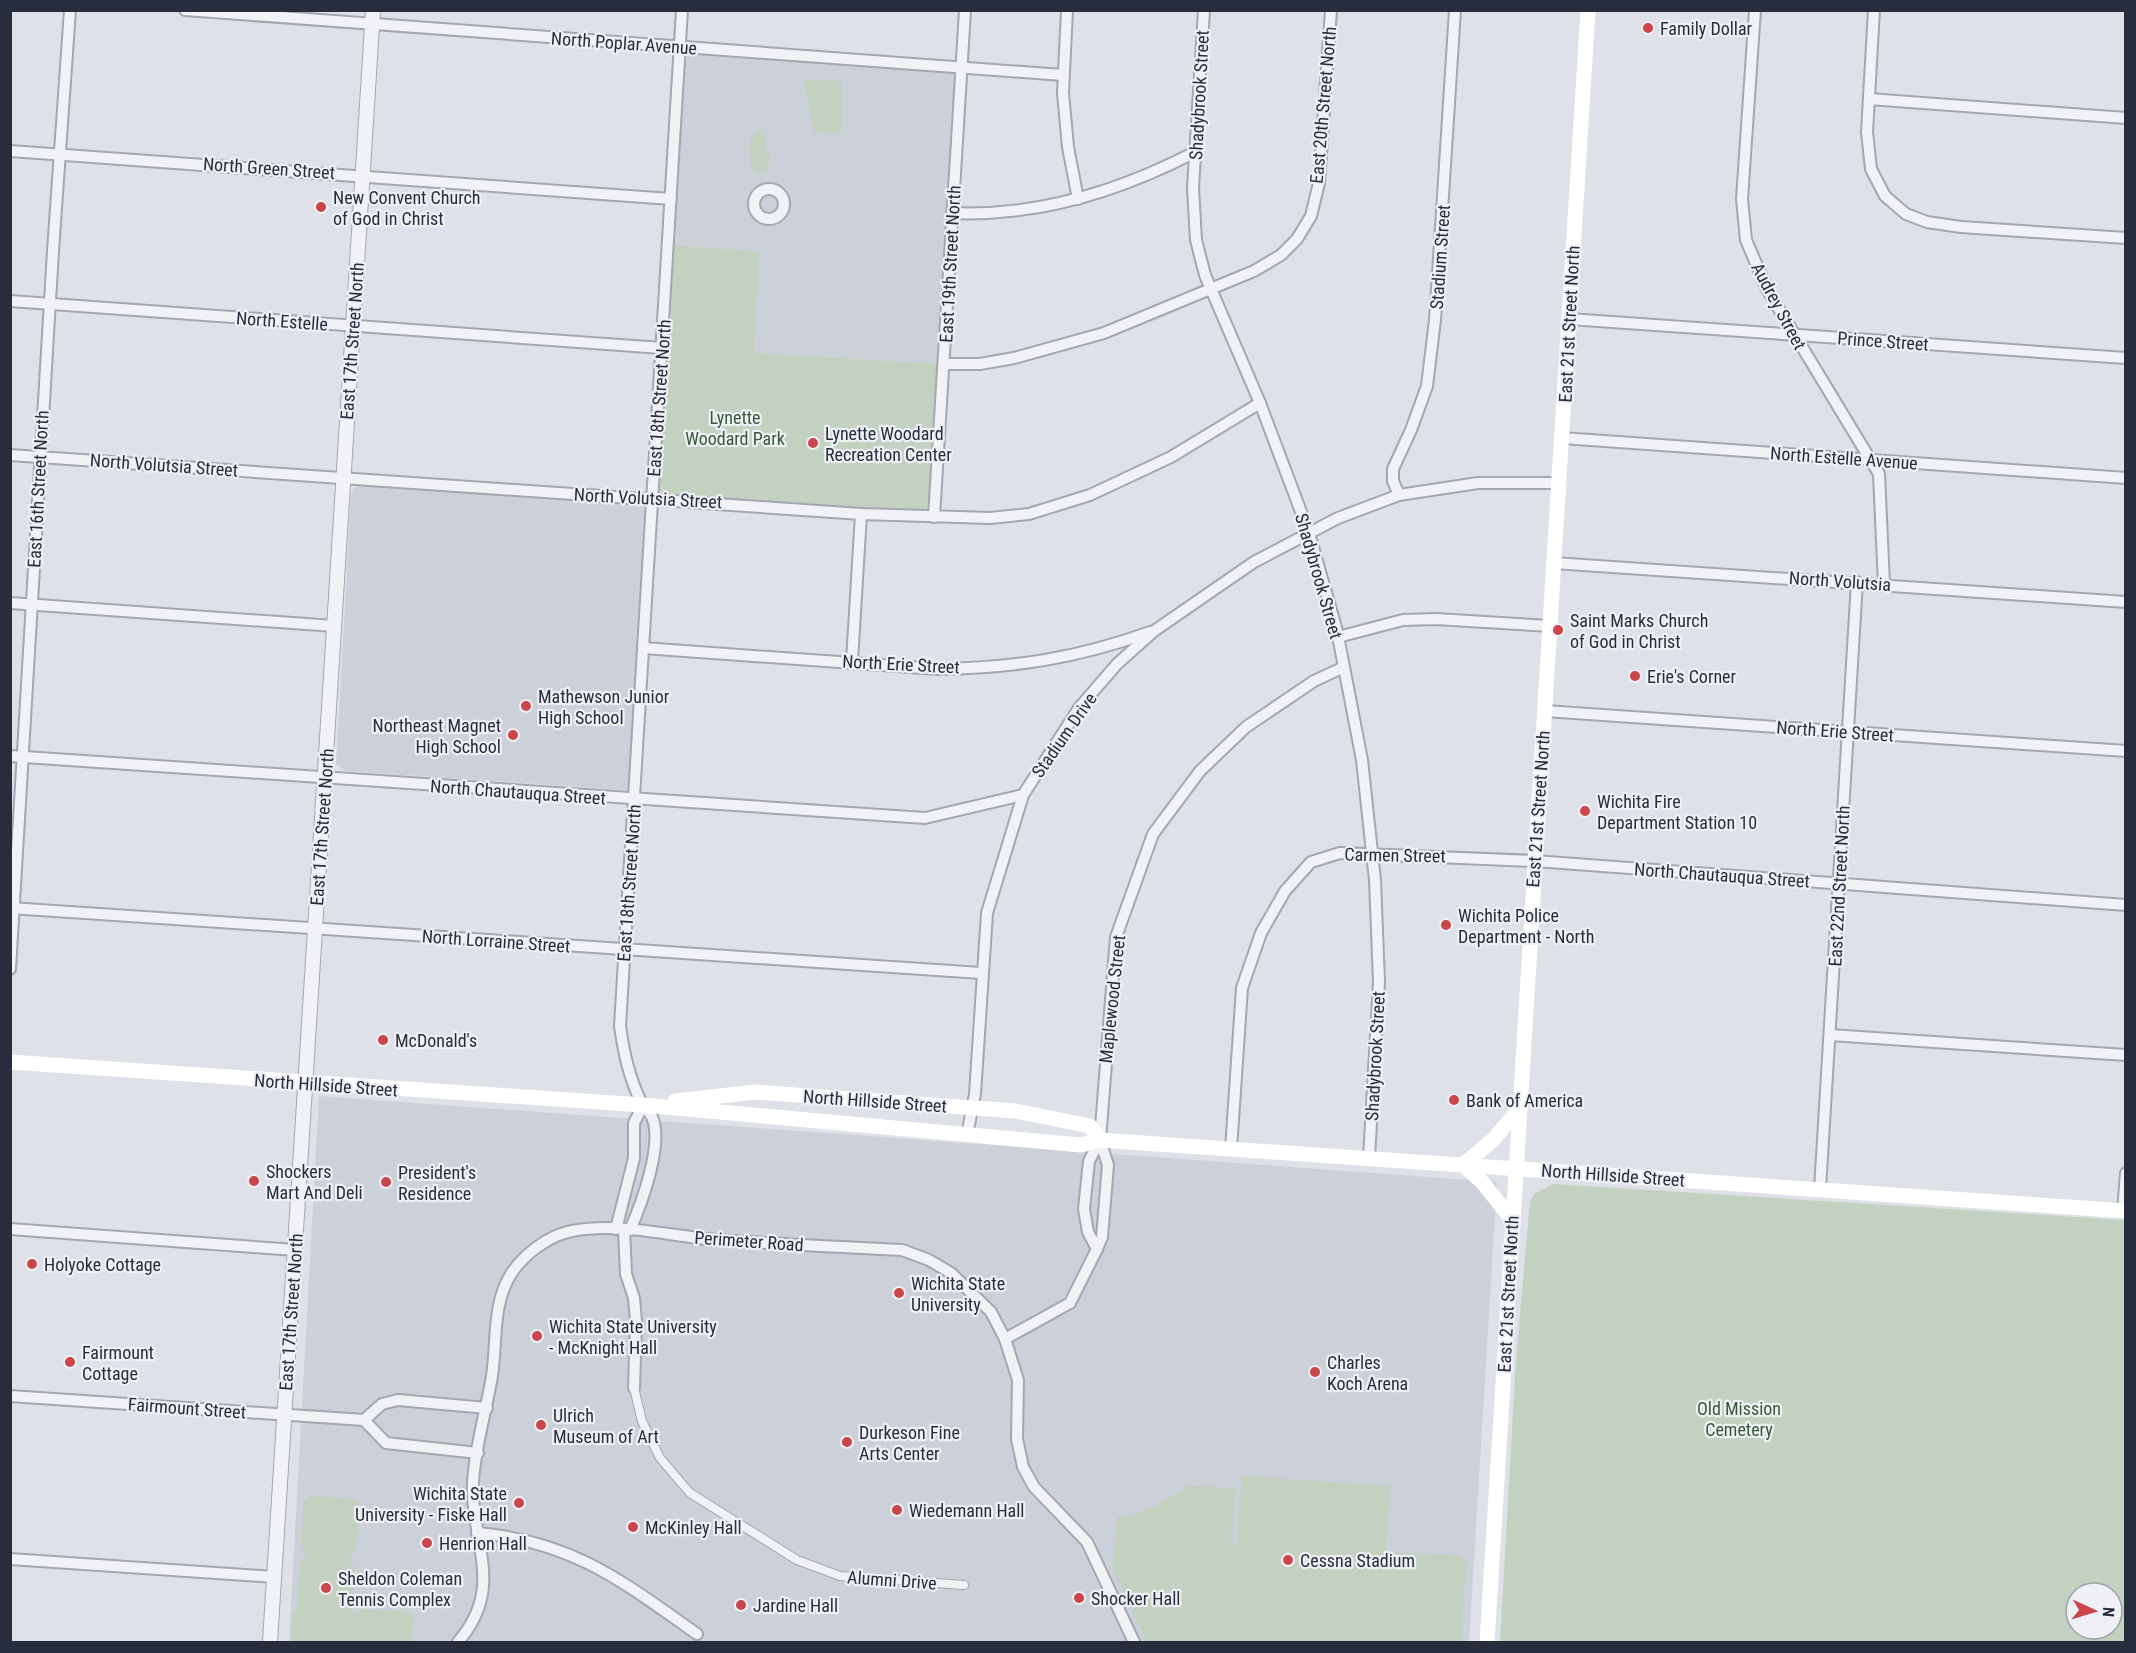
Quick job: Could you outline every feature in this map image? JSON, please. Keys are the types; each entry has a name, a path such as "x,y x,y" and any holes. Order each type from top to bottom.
{"main road":[{"name":"East 21st Street North","path":"1487,1642 1588,10"},
{"name":"North Hillside Street","path":"10,1062 306,1084 643,1105 1081,1145 1100,1140 2124,1211"},
{"name":"North Hillside Street","path":"643,1105 755,1092 1017,1111 1090,1126 1100,1140"},
{"path":"1512,1219 1482,1182 1463,1165 1493,1140 1521,1107"}],"street":[{"name":"East 16th Street North","path":"10,969 40,457 70,10"},
{"name":"North Poplar Avenue","path":"185,10 373,17 680,47 1064,75"},
{"name":"East 18th Street North","path":"643,1105 626,1067 620,1026 682,10"},
{"name":"East 19th Street North","path":"934,516 965,10"},
{"path":"1067,10 1062,93 1068,147 1078,199"},
{"name":"Shadybrook Street","path":"1204,10 1193,188 1196,240 1212,290 1260,403 1309,533 1338,637 1362,760 1372,853 1379,982 1369,1158"},
{"name":"East 20th Street North","path":"1212,290 1254,271 1281,255 1297,239 1311,216 1319,183 1331,10"},
{"name":"Stadium Street","path":"1399,495 1393,481 1393,469 1411,430 1427,386 1435,320 1455,10"},
{"name":"Audrey Street","path":"1755,10 1743,222 1746,240 1767,289 1879,474 1884,584"},
{"path":"1874,10 1867,132 1871,169 1885,196 1906,214 1928,222 2126,238"},
{"name":"East 17th Street North","path":"270,1642 373,17"},
{"path":"1869,99 2126,118"},
{"name":"North Green Street","path":"10,151 671,199"},
{"path":"952,213 985,215 1032,209 1078,199 1147,177 1195,152"},
{"path":"944,364 980,364 1053,349 1104,333 1212,290"},
{"name":"North Estelle","path":"10,301 662,348"},
{"name":"Prince Street","path":"1569,319 2126,358"},
{"name":"North Volutsia Street","path":"10,455 344,476 861,514 990,518 1029,514 1090,495 1171,457 1260,403"},
{"name":"North Estelle Avenue","path":"1562,438 2126,478"},
{"path":"1399,495 1478,483 1559,483"},
{"name":"Stadium Drive","path":"967,1135 972,1108 987,913 1023,795 1079,708 1117,664 1154,631 1254,562 1338,518 1399,495"},
{"path":"852,662 861,514"},
{"name":"North Volutsia","path":"1554,562 2126,602"},
{"name":"East 22nd Street North","path":"1820,1189 1857,582"},
{"path":"10,603 334,626"},
{"path":"1338,637 1403,620 1436,619 1550,626"},
{"name":"North Erie Street","path":"643,648 937,669 1018,665 1099,650 1154,631"},
{"name":"Maplewood Street","path":"1100,1140 1106,1040 1116,937 1153,834 1200,771 1246,727 1314,681 1344,667"},
{"name":"North Erie Street","path":"1545,711 2126,751"},
{"name":"North Chautauqua Street","path":"10,756 925,818 1023,795"},
{"name":"Carmen Street","path":"1231,1149 1242,988 1261,933 1285,891 1311,862 1340,853 1534,861"},
{"name":"North Chautauqua Street","path":"1534,861 2126,905"},
{"name":"North Lorraine Street","path":"12,909 981,973"},
{"path":"1830,1035 2126,1055"},
{"name":"Alumni Drive","path":"623,1230 645,1196 655,1144 653,1118 643,1105 634,1123 634,1158 623,1230 626,1274 634,1298 636,1321 634,1388 642,1421 660,1458 690,1493 797,1560 840,1576 964,1585"},
{"path":"1097,1249 1088,1233 1084,1209 1089,1161 1100,1140"},
{"path":"1005,1339 1070,1303 1097,1249 1102,1237 1108,1166 1100,1140"},
{"path":"2124,1211 2126,1173"},
{"path":"10,1229 295,1250"},
{"name":"Perimeter Road","path":"458,1642 472,1626 482,1604 484,1571 477,1533 473,1487 486,1408 496,1314 510,1275 537,1246 571,1231 623,1230 716,1240 902,1250 929,1260 951,1273 991,1312 1005,1339 1018,1380 1017,1439 1023,1467 1034,1487 1087,1542 1134,1642"},
{"name":"Fairmount Street","path":"10,1396 364,1420"},
{"path":"478,1454 386,1443 364,1420 382,1404 398,1400 486,1408"},
{"path":"477,1533 510,1536 548,1545 576,1556 618,1580 697,1634"},
{"path":"10,1559 274,1577"}],"shaded area":[{"path":"679,47 961,68 944,364 753,353 759,251 668,245"},
{"path":"364,483 643,504 646,513 629,787 626,790 346,771 336,764 351,496 353,489"},
{"name":"Wichita State University","path":"319,1096 1497,1182 1469,1642 289,1642"}],"green space":[{"path":"804,80 842,81 841,134 814,132"},
{"path":"758,130 766,138 765,151 770,155 768,171 757,172 750,165 750,142"},
{"name":"Lynette Woodard Park","path":"668,245 759,251 754,353 944,364 934,517 652,499"},
{"name":"Old Mission Cemetery","path":"1553,1184 2125,1220 2125,1642 1500,1642 1516,1360 1530,1201 1535,1193"},
{"name":"Cessna Stadium","path":"1242,1476 1390,1486 1386,1552 1460,1555 1466,1565 1461,1642 1147,1642 1113,1569 1117,1517 1138,1514 1157,1506 1189,1486 1236,1488 1231,1544 1237,1545"},
{"name":"Sheldon Coleman Tennis Complex","path":"309,1496 355,1499 359,1504 356,1550 351,1555 350,1562 355,1567 352,1613 358,1613 363,1609 409,1612 413,1616 412,1642 291,1642 293,1613 297,1609 300,1563 305,1558 305,1552 301,1546 304,1501"}],"place":[{"name":"Family Dollar","path":"1648,28"},
{"name":"New Convent Church of God in Christ","path":"321,207"},
{"name":"Lynette Woodard Recreation Center","path":"813,443"},
{"name":"Saint Marks Church of God in Christ","path":"1558,630"},
{"name":"Erie's Corner","path":"1635,676"},
{"name":"Mathewson Junior High School","path":"526,706"},
{"name":"Northeast Magnet High School","path":"513,735"},
{"name":"Wichita Fire Department Station 10","path":"1585,811"},
{"name":"Wichita Police Department - North","path":"1446,925"},
{"name":"McDonald's","path":"383,1040"},
{"name":"Bank of America","path":"1454,1100"},
{"name":"Shockers Mart And Deli","path":"254,1181"},
{"name":"President's Residence","path":"386,1182"},
{"name":"Holyoke Cottage","path":"32,1264"},
{"name":"Wichita State University","path":"899,1293"},
{"name":"Wichita State University - McKnight Hall","path":"537,1336"},
{"name":"Fairmount Cottage","path":"70,1362"},
{"name":"Charles Koch Arena","path":"1315,1372"},
{"name":"Ulrich Museum of Art","path":"541,1425"},
{"name":"Durkeson Fine Arts Center","path":"847,1442"},
{"name":"Wichita State University - Fiske Hall","path":"519,1503"},
{"name":"Wiedemann Hall","path":"897,1510"},
{"name":"McKinley Hall","path":"633,1527"},
{"name":"Henrion Hall","path":"427,1543"},
{"name":"Cessna Stadium","path":"1288,1560"},
{"name":"Sheldon Coleman Tennis Complex","path":"326,1588"},
{"name":"Shocker Hall","path":"1079,1598"},
{"name":"Jardine Hall","path":"741,1605"}]}
